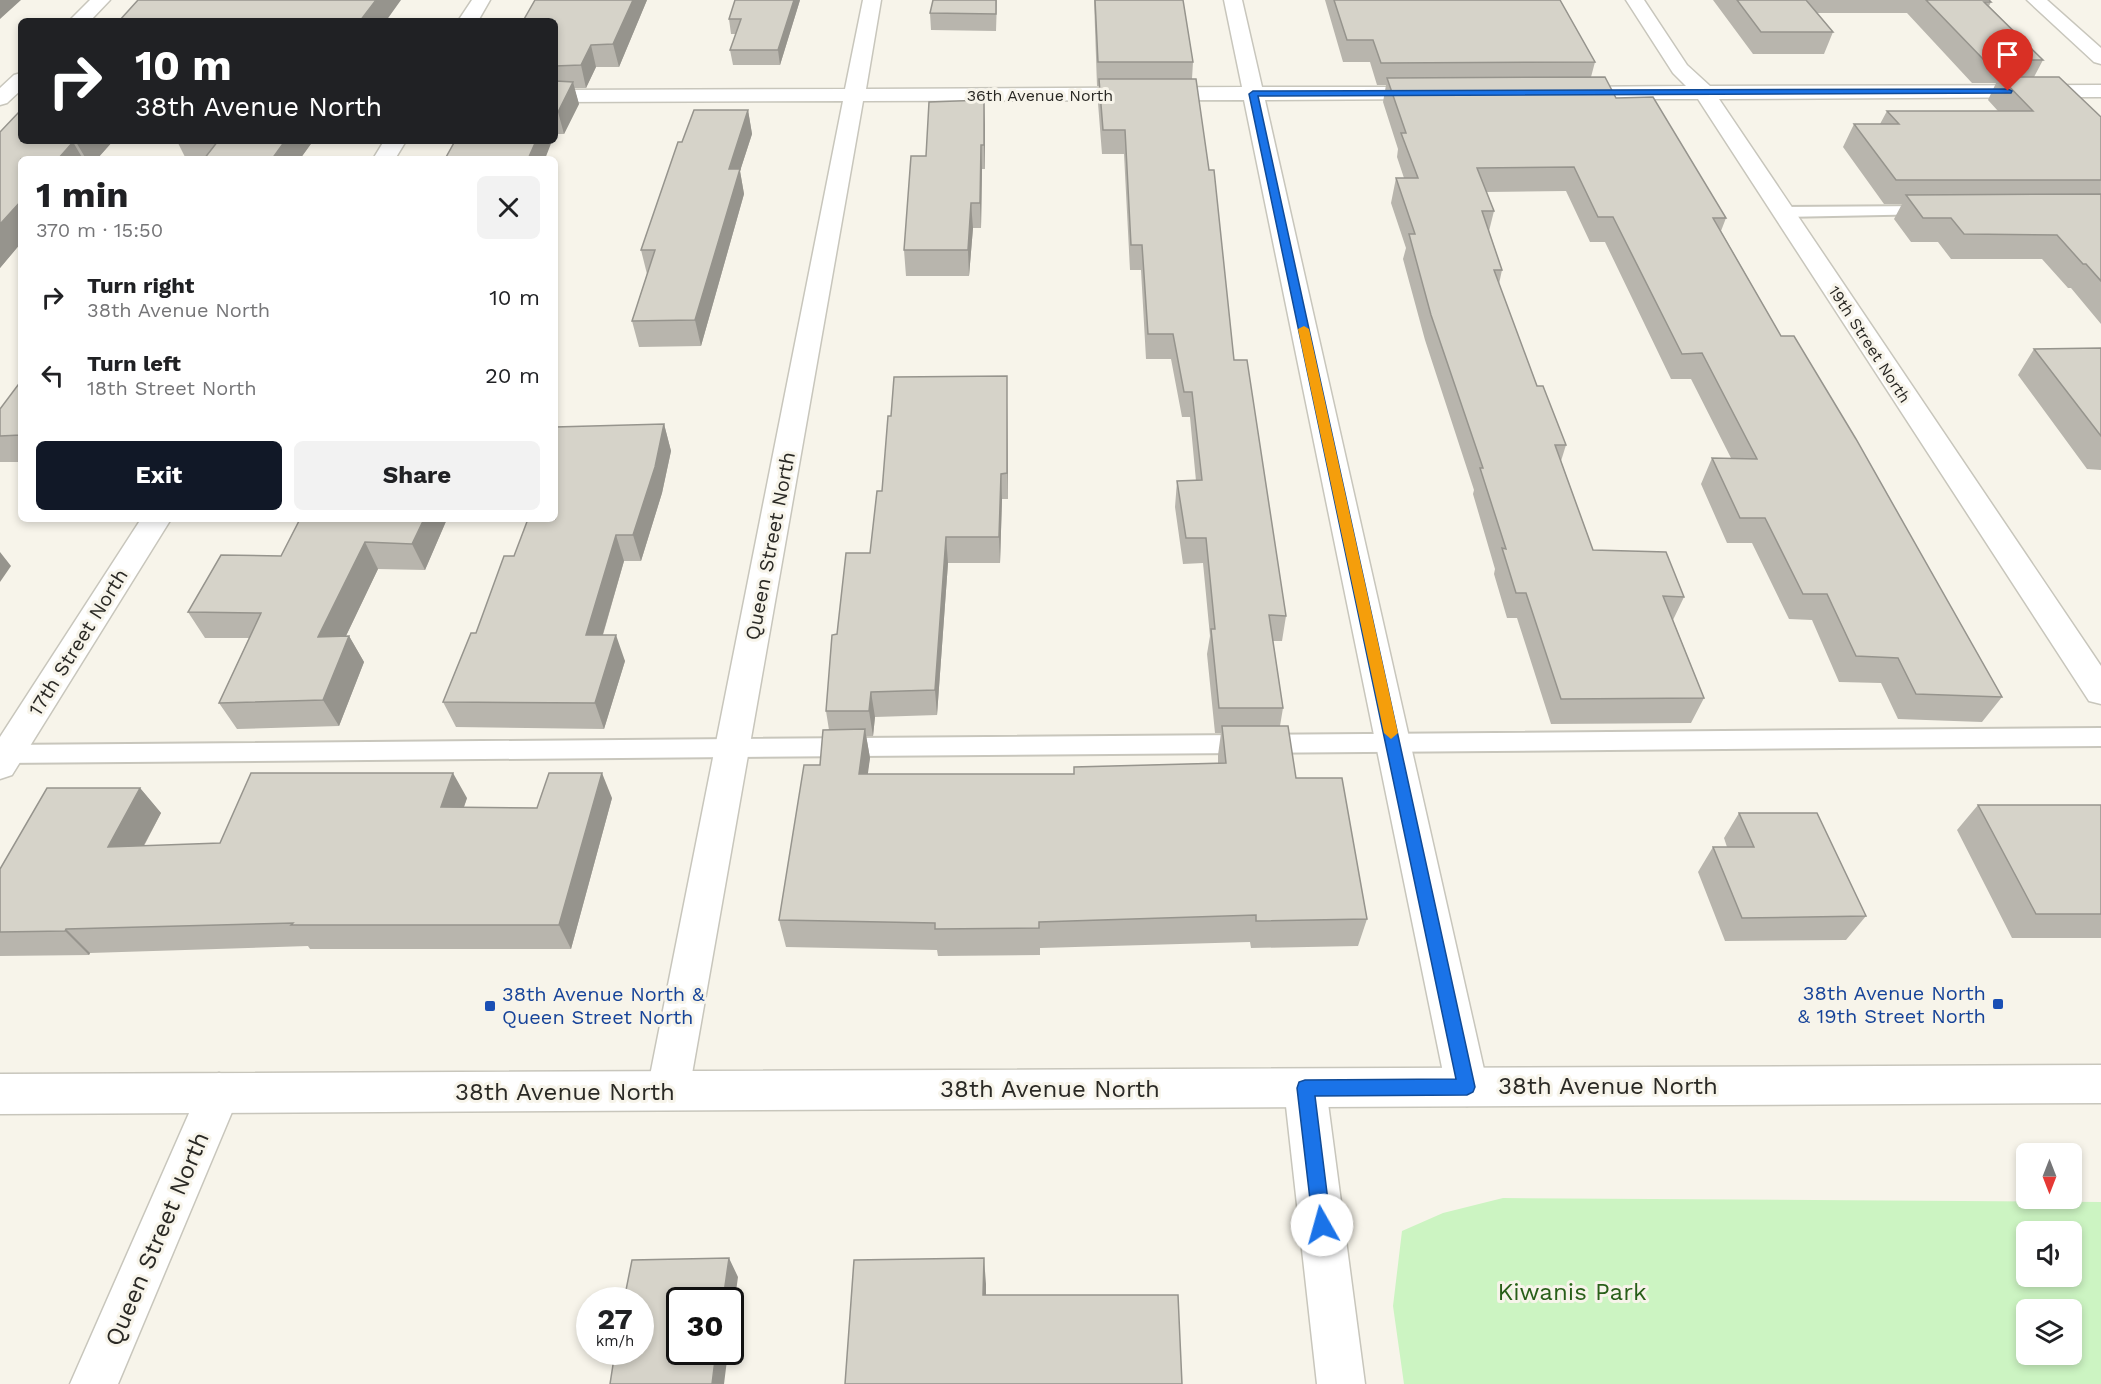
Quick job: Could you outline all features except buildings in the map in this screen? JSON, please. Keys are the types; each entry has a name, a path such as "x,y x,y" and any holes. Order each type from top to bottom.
{"street":[{"path":"82,18 101,0"},
{"path":"470,18 481,0"},
{"name":"Queen Street North","path":"668,1091 872,0"},
{"path":"1233,0 1467,1087"},
{"name":"19th Street North","path":"1635,0 1680,69 1704,92 2101,692"},
{"path":"2036,0 2101,58"},
{"path":"6,98 18,83"},
{"path":"1550,93 2101,91"},
{"name":"36th Avenue North","path":"558,96 1443,93"},
{"name":"17th Street North","path":"2,757 154,522"},
{"name":"38th Avenue North","path":"0,1095 2101,1084"},
{"path":"1305,1088 1341,1384"},
{"name":"Queen Street North","path":"94,1384 219,1093"}],"lane":[{"path":"1783,212 1948,211"},
{"path":"2,757 2101,737"}],"green space":[{"name":"Kiwanis Park","path":"1503,1198 2016,1201 2016,1209 2082,1209 2082,1202 2101,1202 2101,1384 1404,1384 1393,1306 1402,1231 1443,1213"}],"slow traffic":[{"path":"1304,329 1391,733"}],"place":[{"name":"38th Avenue North & 19th Street North","path":"1998,1004"},
{"name":"38th Avenue North & Queen Street North","path":"490,1006"}],"route":[{"path":"1322,1225 1305,1088 1467,1087 1253,94 2008,91"}]}
